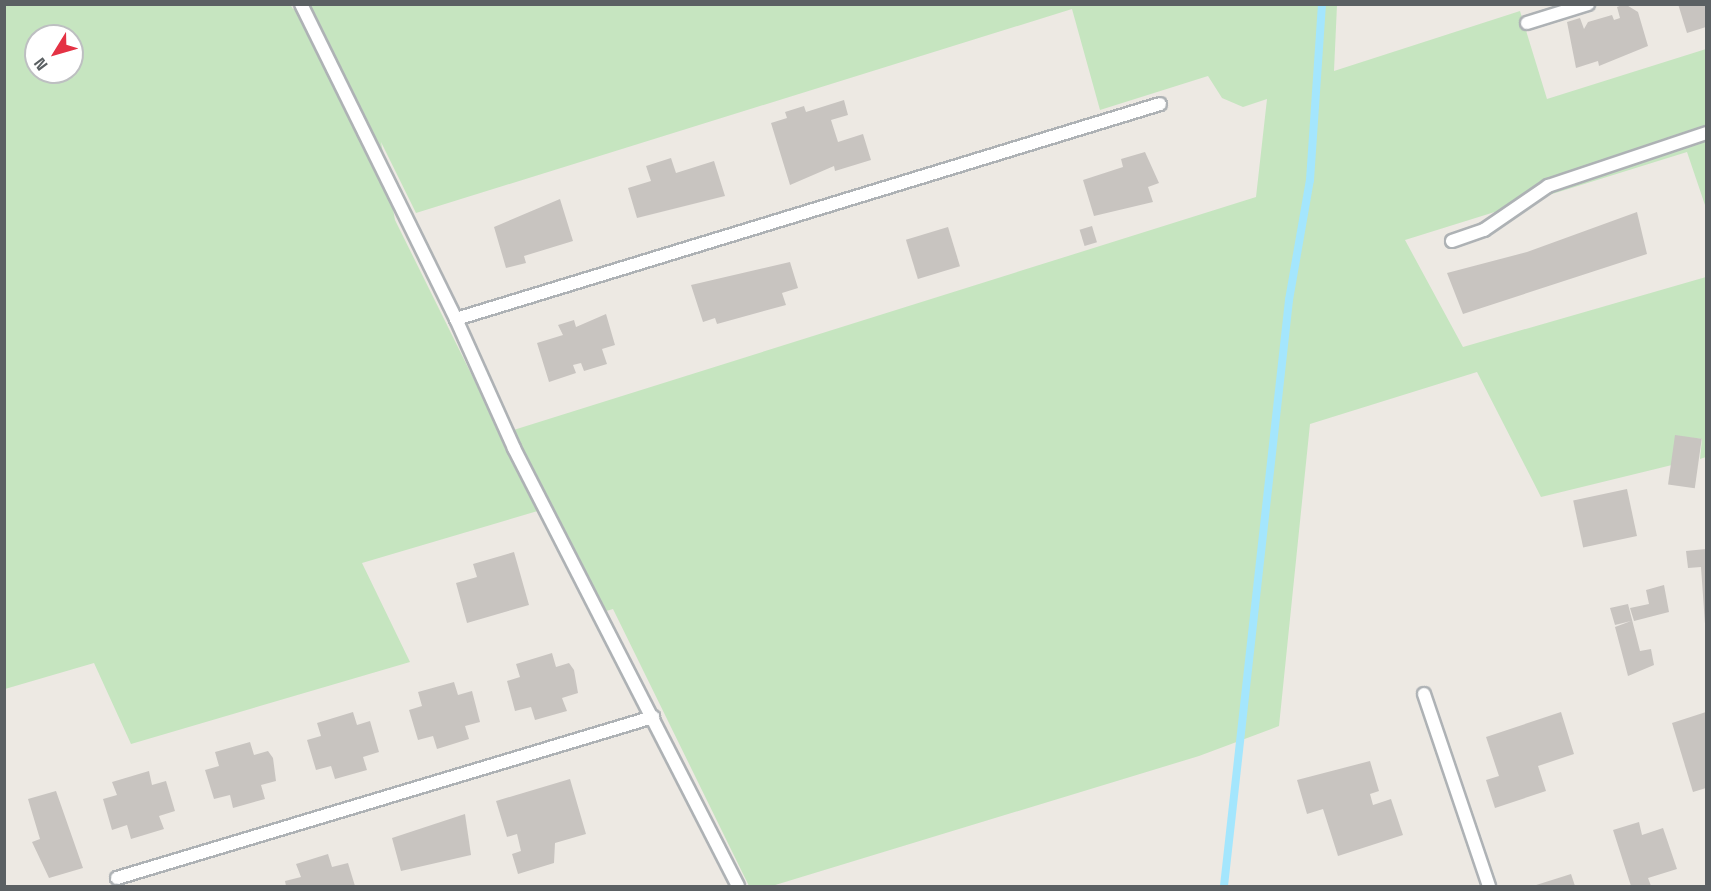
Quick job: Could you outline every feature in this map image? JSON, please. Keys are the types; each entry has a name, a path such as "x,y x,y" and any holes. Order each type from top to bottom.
{"lane":[{"path":"301,4 456,319 514,448 738,886"},
{"path":"1527,23 1588,4"},
{"path":"456,319 1160,104"},
{"path":"1452,242 1484,230 1548,186 1707,133"},
{"path":"1424,694 1488,886"},
{"path":"117,878 653,717"}],"green space":[{"path":"290,4 293,9 307,4 1337,5 1334,71 1520,11 1547,99 1706,49 1706,208 1687,152 1405,240 1463,347 1706,277 1706,457 1700,459 1702,439 1676,436 1672,465 1541,497 1477,372 1310,424 1279,726 1199,756 772,886 749,886 613,609 593,615 541,510 362,563 410,662 131,744 94,663 5,689 5,5","holes":["1072,9 1100,110 1208,76 1222,98 1243,107 1267,99 1256,197 501,434 395,220 381,142 416,213"]}],"building":[{"path":"1625,4 1638,12 1648,46 1599,66 1598,61 1576,68 1567,22 1580,18 1584,29 1588,22 1612,15 1614,20 1620,18 1617,7"},
{"path":"1678,4 1706,4 1706,27 1687,33"},
{"path":"844,100 848,115 831,120 838,142 863,134 871,160 835,171 834,166 790,185 771,123 787,118 785,112 804,106 806,112"},
{"path":"1145,152 1159,183 1148,187 1153,202 1094,216 1083,180 1123,167 1121,159"},
{"path":"671,158 676,173 714,161 725,196 637,218 628,188 651,181 646,166"},
{"path":"560,199 573,241 524,256 526,263 506,268 494,227"},
{"path":"1637,212 1647,254 1463,314 1447,273 1527,252"},
{"path":"1092,226 1097,242 1085,246 1080,230"},
{"path":"948,227 960,266 918,279 906,240"},
{"path":"790,262 798,288 782,293 786,305 717,324 715,318 703,322 691,285"},
{"path":"606,314 615,345 602,349 607,364 584,371 581,363 573,365 576,373 549,382 537,343 563,335 558,325 574,320 576,327"},
{"path":"1675,435 1702,439 1695,488 1668,485"},
{"path":"1627,489 1637,536 1583,547 1573,500"},
{"path":"1706,549 1705,624 1701,567 1688,568 1686,551"},
{"path":"514,552 529,605 467,623 456,583 477,577 473,564"},
{"path":"1664,585 1669,612 1634,621 1630,608 1649,604 1646,590"},
{"path":"1628,604 1640,651 1651,649 1654,665 1628,676 1615,627 1631,621 1615,625 1610,608"},
{"path":"552,653 556,667 569,663 574,670 578,693 562,698 567,711 535,720 531,707 515,711 507,681 520,677 516,664"},
{"path":"454,682 458,695 472,691 480,722 465,726 469,739 437,749 433,736 418,740 409,710 422,706 418,692"},
{"path":"353,712 357,725 370,721 379,752 363,757 367,770 335,779 331,766 316,770 307,740 321,736 317,723"},
{"path":"1561,712 1574,754 1538,766 1546,791 1495,808 1486,780 1499,776 1486,737"},
{"path":"1706,712 1706,788 1693,792 1672,723"},
{"path":"250,742 254,755 268,751 273,758 276,781 261,785 265,799 233,808 230,795 214,799 205,770 219,766 215,752"},
{"path":"1370,761 1379,791 1370,794 1373,805 1391,799 1403,835 1338,856 1323,809 1307,814 1297,780"},
{"path":"149,771 152,785 166,781 175,811 159,816 164,829 131,839 127,825 112,830 103,799 117,795 112,782"},
{"path":"570,779 586,834 555,843 554,863 518,874 512,854 521,851 517,834 507,837 496,801"},
{"path":"56,791 83,868 49,878 32,842 40,839 28,799"},
{"path":"465,814 471,855 401,871 392,838"},
{"path":"1639,822 1642,835 1663,828 1677,869 1648,878 1651,886 1631,886 1613,830"},
{"path":"328,854 332,867 348,863 355,886 286,886 285,881 301,877 296,864"},
{"path":"1571,874 1575,886 1533,886"}],"waterway":[{"path":"1224,886 1289,300 1310,180 1322,4"}]}
